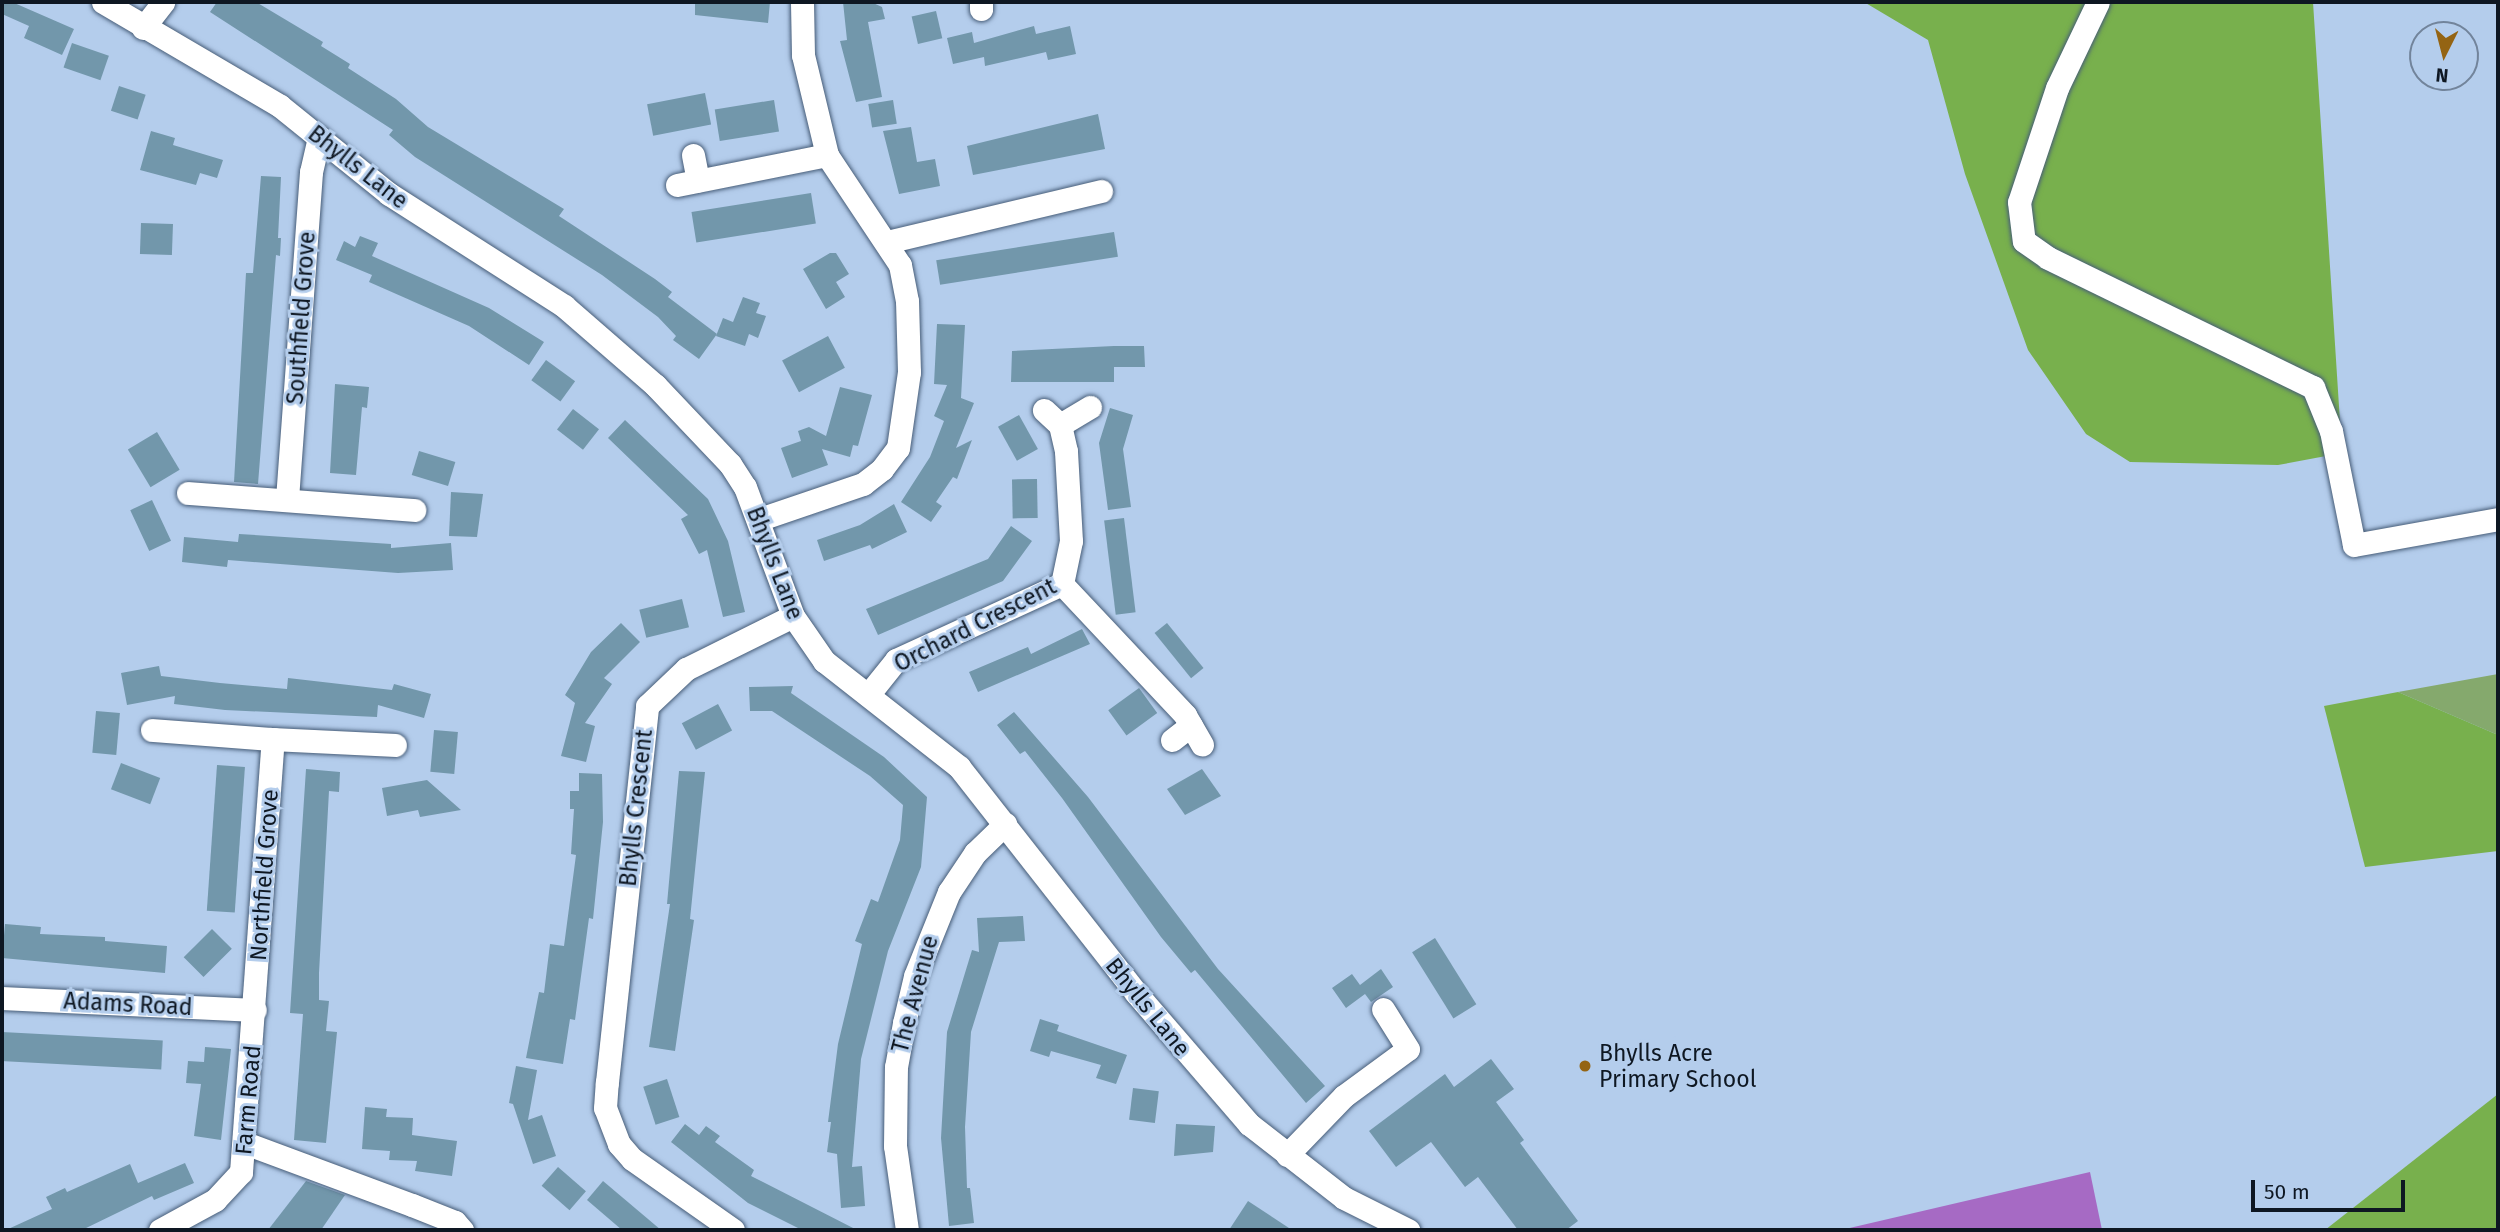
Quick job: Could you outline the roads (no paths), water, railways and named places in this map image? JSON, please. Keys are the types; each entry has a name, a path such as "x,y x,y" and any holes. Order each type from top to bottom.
{"street":[{"name":"Bhylls Lane","path":"103,2 143,28 244,84 319,137 389,194 564,306 610,344 730,464 760,519 793,616 824,662 958,766 1203,1074 1248,1124 1344,1198 1408,1230"},
{"path":"143,28 163,2"},
{"path":"760,519 863,484 882,469 898,448 909,372 907,301 900,265 827,155 803,55 802,2"},
{"path":"2098,2 2057,88 2019,202 2024,241 2048,258 2314,387 2331,431 2354,545 2498,519"},
{"name":"Southfield Grove","path":"287,499 312,172 319,137"},
{"path":"693,155 687,183 827,155"},
{"path":"887,242 1101,191"},
{"name":"Orchard Crescent","path":"868,695 895,660 1062,584 1072,541 1052,417 1090,407"},
{"path":"188,493 414,510"},
{"path":"1062,584 1196,735 1172,740"},
{"name":"Bhylls Crescent","path":"733,1230 632,1159 619,1144 605,1108 607,1082 647,706 686,669 793,616"},
{"path":"152,730 395,745"},
{"name":"Northfield Grove","path":"255,1010 273,739"},
{"name":"The Avenue","path":"907,1230 895,1146 896,1067 906,1012 932,928 949,892 975,853 1005,824"},
{"name":"Adams Road","path":"2,998 255,1010"},
{"path":"1287,1156 1344,1096 1408,1049 1383,1009"},
{"name":"Farm Road","path":"160,1230 231,1189 241,1172 255,1010"},
{"path":"245,1143 455,1222 462,1230"}],"place":[{"name":"Bhylls Acre Primary School","path":"1585,1066"}]}
